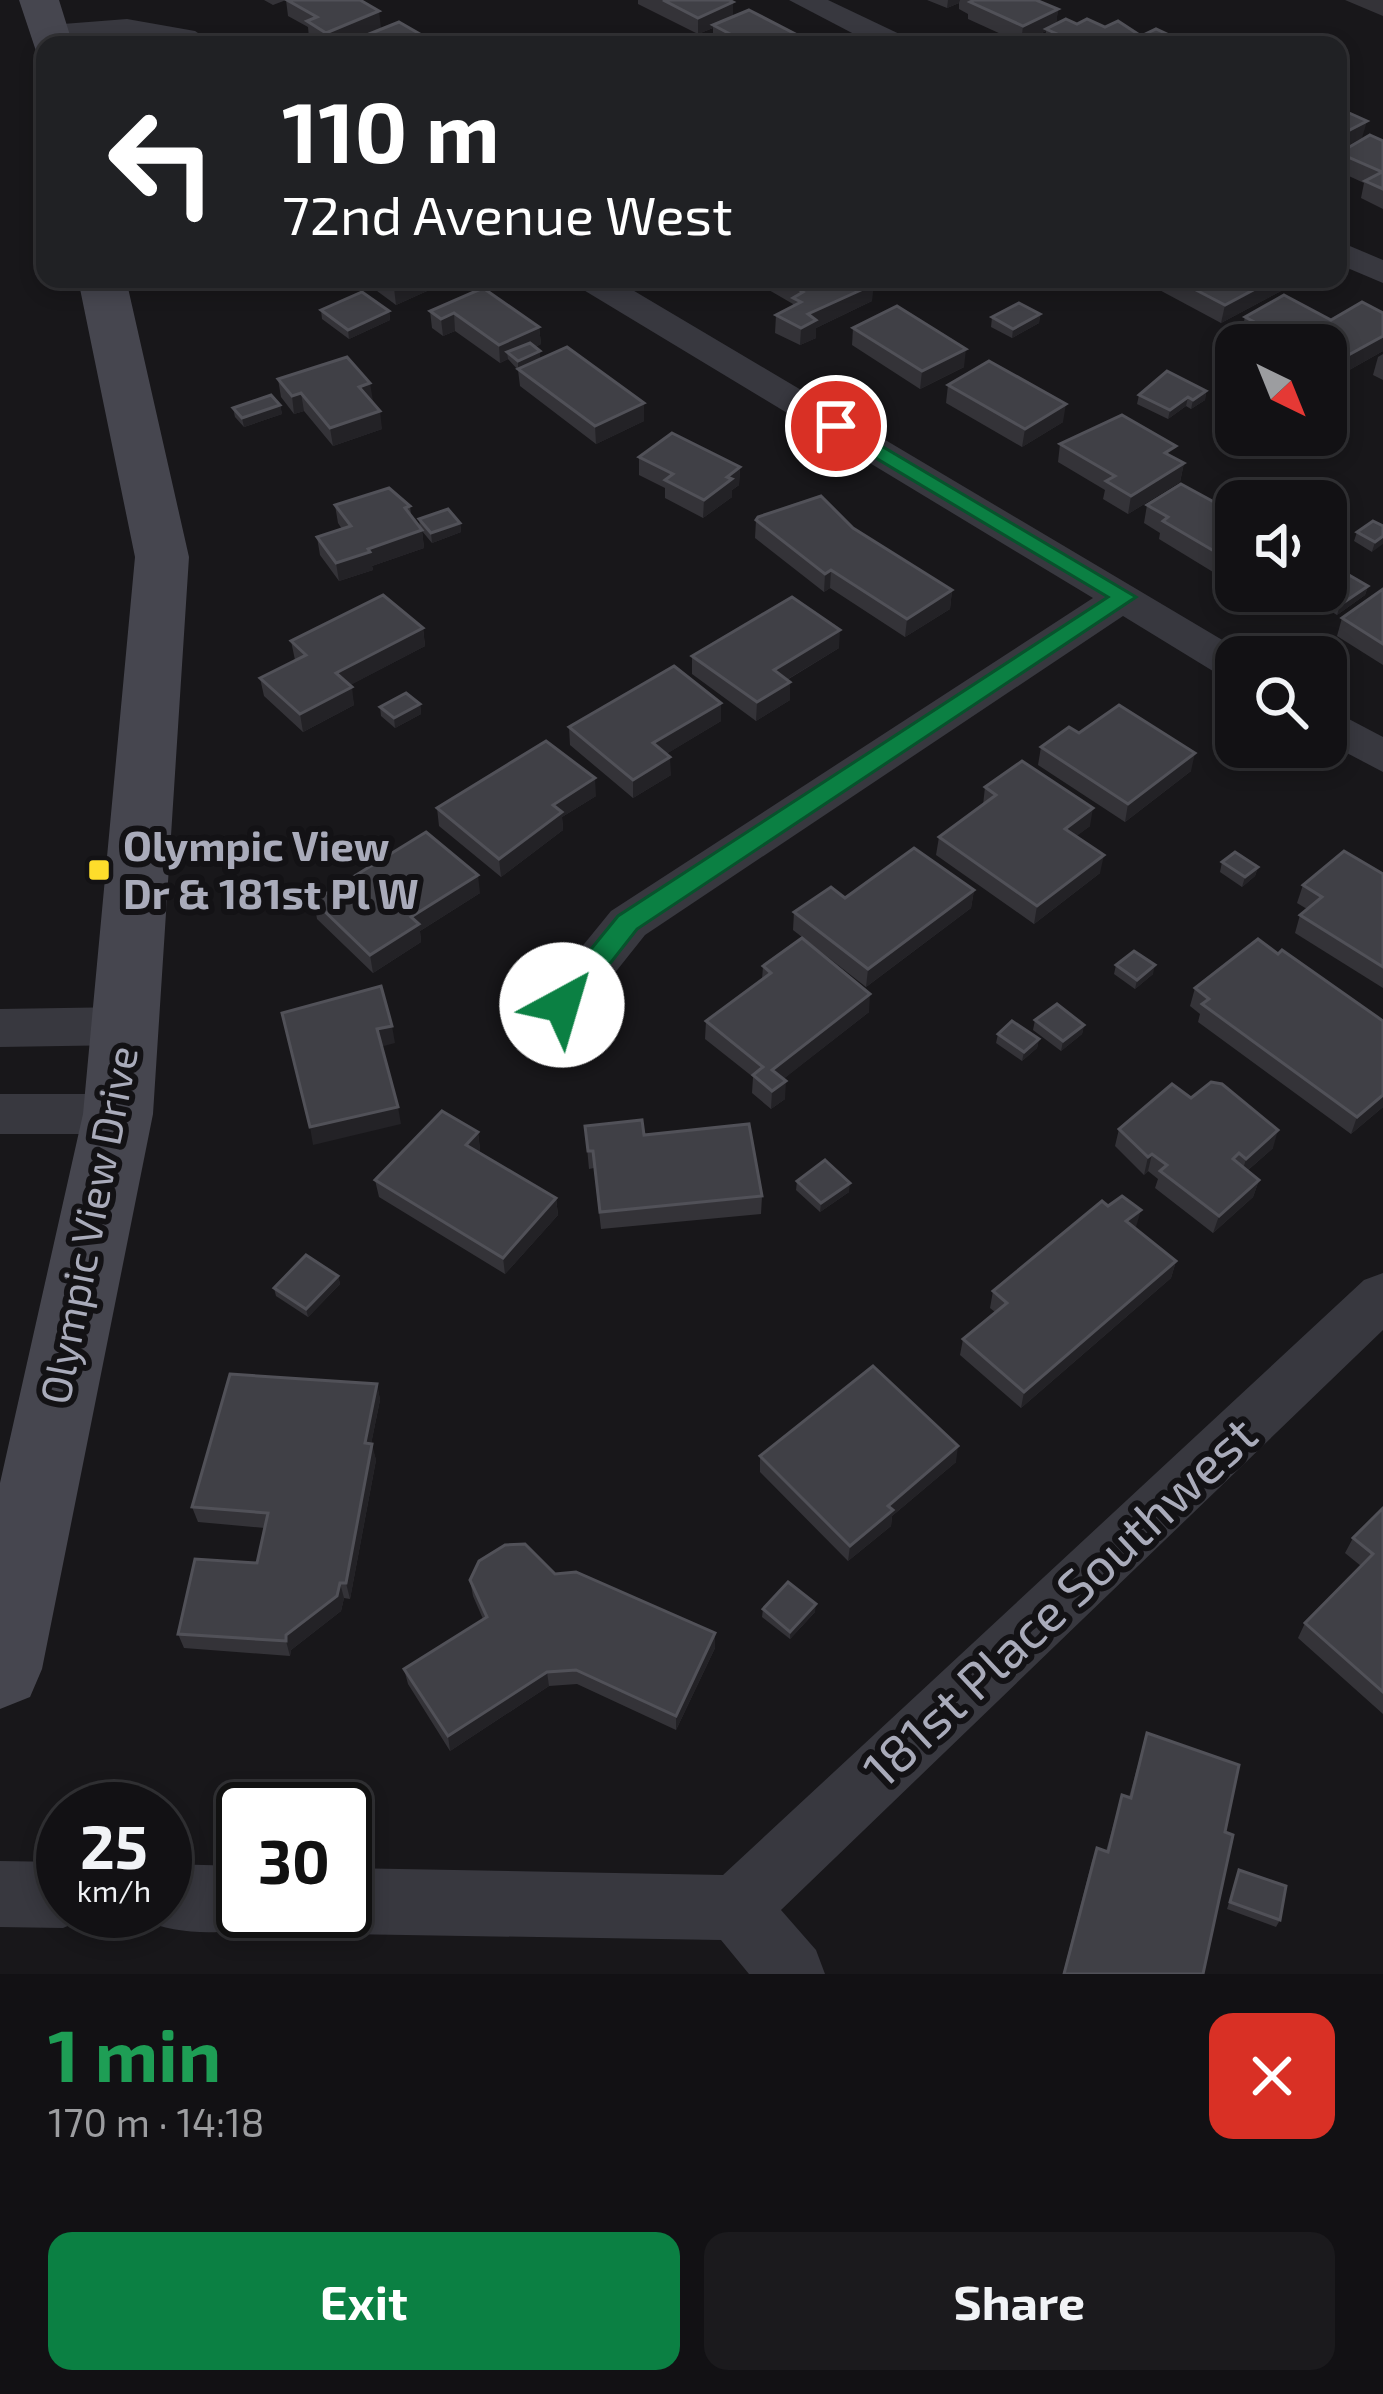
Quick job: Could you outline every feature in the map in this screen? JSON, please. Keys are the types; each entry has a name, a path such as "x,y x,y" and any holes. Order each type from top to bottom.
{"main road":[{"name":"Olympic View Drive","path":"0,1669 118,1114 162,557 104,288"}],"street":[{"path":"804,0 880,36"},
{"path":"47,26 122,28 176,36"},
{"path":"1347,255 1383,273"},
{"path":"605,288 1215,653"},
{"path":"562,1005 628,922 1124,597"},
{"path":"1347,735 1383,757"},
{"path":"0,1028 126,1026"},
{"path":"0,1114 118,1114"},
{"name":"181st Place Southwest","path":"736,1908 1383,1296"},
{"path":"0,1894 36,1895"},
{"path":"372,1901 736,1908 792,1974"}],"building":[{"path":"287,0 360,0 379,11 326,33 307,21 317,17"},
{"path":"663,0 729,0 733,2 698,18"},
{"path":"1036,0 1058,9 1023,26 970,2"},
{"path":"749,10 799,36 734,36 713,25"},
{"path":"1066,19 1077,24 1087,19 1105,27 1118,21 1141,36 1051,36 1057,34 1046,29"},
{"path":"399,22 423,36 364,36"},
{"path":"1156,29 1167,36 1141,36"},
{"path":"1347,112 1367,121 1347,131"},
{"path":"1370,135 1383,141 1383,189 1365,181 1382,172 1347,157 1347,148"},
{"path":"483,288 539,327 499,345 454,313 441,319 430,311"},
{"path":"796,288 865,288 808,314 816,320 801,328 776,315 801,302 793,298 803,292"},
{"path":"1192,288 1257,288 1225,305"},
{"path":"362,292 389,311 348,330 321,310"},
{"path":"1284,295 1331,320 1362,302 1383,313 1383,336 1347,356 1347,324 1258,324 1245,317"},
{"path":"1019,303 1040,314 1013,329 992,317"},
{"path":"897,306 966,349 922,371 853,328"},
{"path":"530,343 540,351 518,361 507,352"},
{"path":"567,347 644,403 595,426 518,369"},
{"path":"347,357 370,383 359,387 380,411 330,428 301,393 292,396 278,379"},
{"path":"989,361 1066,404 1025,429 948,385"},
{"path":"1167,371 1206,391 1170,410 1139,395"},
{"path":"271,395 280,405 242,418 233,408"},
{"path":"1122,415 1176,446 1165,453 1184,463 1131,496 1106,481 1115,476 1060,444"},
{"path":"672,433 740,467 704,500 665,480 673,474 639,457"},
{"path":"1181,484 1215,503 1215,552 1163,521 1168,517 1147,505"},
{"path":"389,488 410,506 405,508 422,530 336,563 317,537 351,526 335,505"},
{"path":"821,496 853,528 952,590 907,619 831,570 825,574 756,520"},
{"path":"448,509 460,523 431,533 419,519"},
{"path":"1373,521 1383,526 1383,536 1375,542 1357,532"},
{"path":"1347,576 1368,586 1347,600"},
{"path":"1383,589 1383,644 1342,618"},
{"path":"383,595 423,628 336,673 352,687 300,714 260,678 306,655 291,641"},
{"path":"792,597 840,630 774,670 790,682 757,702 692,656"},
{"path":"674,666 721,703 653,743 670,757 633,780 569,727"},
{"path":"406,693 420,704 394,718 380,707"},
{"path":"1119,705 1195,753 1128,804 1041,747 1069,727 1079,733"},
{"path":"546,741 595,778 553,805 562,812 499,859 437,808"},
{"path":"1022,761 1093,808 1065,829 1104,855 1037,906 939,837 996,795 985,787"},
{"path":"426,832 478,875 411,917 419,924 370,955 314,901"},
{"path":"914,848 974,890 868,969 794,912 831,887 845,898"},
{"path":"1344,851 1383,874 1383,967 1300,915 1322,897 1303,885"},
{"path":"1235,852 1258,867 1245,877 1222,862"},
{"path":"802,938 870,994 772,1070 786,1081 772,1091 753,1075 763,1067 706,1021 771,973 763,966"},
{"path":"1258,939 1278,954 1282,950 1383,1021 1383,1095 1357,1117 1202,1004 1209,999 1195,988"},
{"path":"1134,951 1155,965 1137,980 1116,965"},
{"path":"381,986 392,1026 377,1029 398,1107 310,1127 282,1013"},
{"path":"1057,1004 1084,1025 1063,1041 1035,1020"},
{"path":"1012,1021 1039,1039 1024,1052 998,1034"},
{"path":"1211,1082 1222,1084 1278,1130 1246,1159 1239,1153 1233,1159 1259,1180 1219,1216 1160,1171 1167,1165 1152,1154 1148,1157 1119,1129 1172,1084 1191,1098"},
{"path":"442,1111 478,1132 466,1145 556,1198 503,1258 375,1180"},
{"path":"642,1120 644,1135 749,1124 762,1196 600,1212 585,1126"},
{"path":"825,1160 850,1183 821,1203 797,1181"},
{"path":"1122,1196 1141,1210 1126,1221 1176,1261 1024,1392 963,1339 1007,1303 993,1291 1102,1201 1108,1206"},
{"path":"306,1255 338,1276 306,1309 274,1288"},
{"path":"873,1366 958,1446 850,1546 760,1456"},
{"path":"230,1374 377,1384 365,1443 372,1444 346,1583 340,1583 337,1596 286,1635 286,1641 178,1634 195,1559 257,1563 268,1513 192,1507"},
{"path":"1383,1508 1383,1692 1305,1623 1373,1554 1353,1538"},
{"path":"525,1544 555,1574 576,1572 715,1633 676,1716 576,1670 547,1672 448,1736 404,1669 487,1617 470,1580 479,1561 505,1545"},
{"path":"788,1582 816,1604 790,1632 763,1609"},
{"path":"1147,1733 1239,1765 1225,1832 1233,1835 1203,1974 1064,1974 1097,1848 1108,1852 1122,1795 1131,1798"},
{"path":"1239,1870 1286,1886 1280,1920 1230,1902"}],"place":[{"name":"Olympic View Dr & 181st Pl W","path":"99,870"}],"route":[{"path":"562,1005 628,922 1124,597 836,426"}]}
